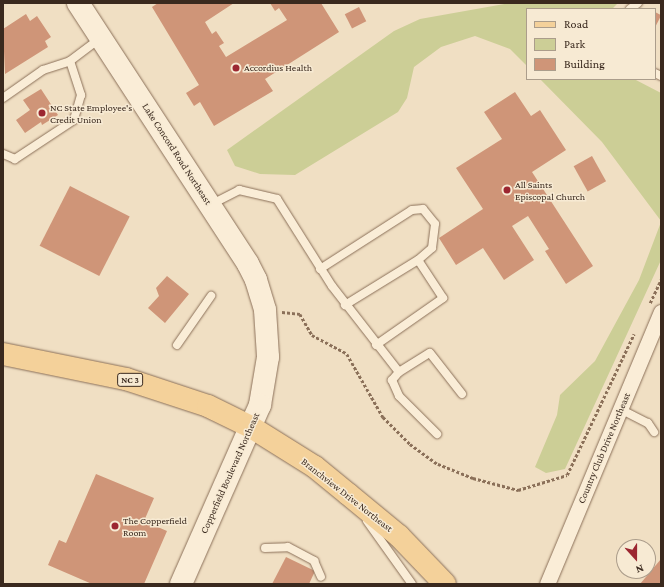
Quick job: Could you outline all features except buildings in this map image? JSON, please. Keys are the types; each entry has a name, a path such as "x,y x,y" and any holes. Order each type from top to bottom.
{"main road":[{"name":"Lake Concord Road Northeast","path":"78,3 248,264 256,280 265,310"},
{"name":"Copperfield Boulevard Northeast","path":"181,584 260,405 268,356 265,310"},
{"name":"Branchview Drive Northeast","path":"3,354 126,379 208,406 251,427 315,467 399,536 438,576"}],"street":[{"name":"Country Club Drive Northeast","path":"547,584 620,409 654,310"}],"lane":[{"path":"3,98 43,70 70,61 100,38"},
{"path":"3,154 15,159 74,120 81,95 70,61"},
{"path":"210,205 239,190 277,199 320,269 345,305 399,372"},
{"path":"320,269 412,210 422,209 435,224 436,234 432,248 418,260 345,305"},
{"path":"376,344 443,298 418,260"},
{"path":"177,345 211,296"},
{"path":"437,434 399,396 392,380 399,372 430,353 462,394"},
{"path":"620,409 648,423 654,432"},
{"path":"348,494 412,584"},
{"path":"265,548 288,547 314,561 321,578"}],"path":[{"path":"654,310 661,279"},
{"path":"265,310 300,314 312,335 347,354 383,417 421,452 438,464 473,478 518,490 567,475 637,328"}],"green space":[{"path":"510,3 618,3 613,8 526,8 526,65 510,49 475,36 441,47 414,67 407,98 398,112 295,175 260,174 235,166 227,150 394,31 420,19"},
{"path":"541,80 636,80 661,93 661,221 602,142"},
{"path":"661,222 661,260 565,469 546,473 535,467 557,415 560,395 595,361 639,280"}],"place":[{"name":"Accordius Health","path":"236,68"},
{"name":"NC State Employee's Credit Union","path":"42,113"},
{"name":"All Saints Episcopal Church","path":"507,190"},
{"name":"The Copperfield Room","path":"115,526"}]}
